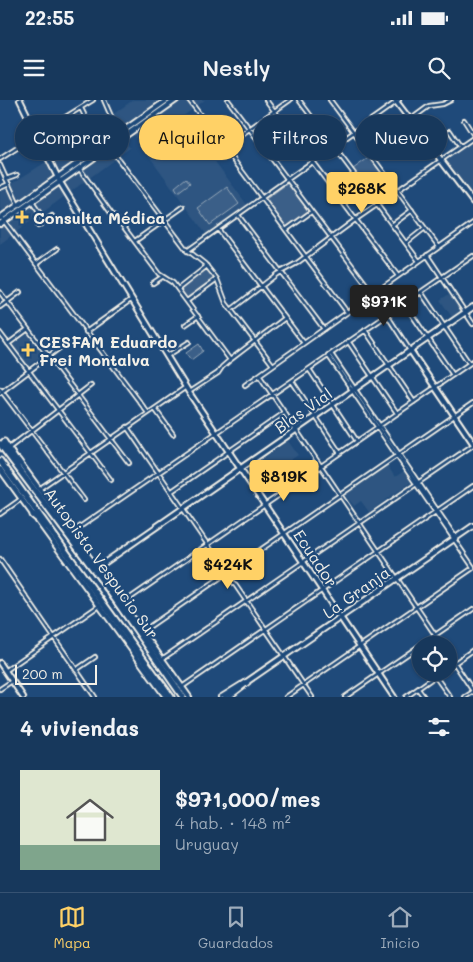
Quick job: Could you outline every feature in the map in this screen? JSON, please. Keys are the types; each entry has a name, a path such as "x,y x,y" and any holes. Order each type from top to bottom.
{"highway":[{"name":"Autopista Vespucio Sur","path":"2,443 184,697"},
{"name":"Autopista Vespucio Sur","path":"0,461 171,697"},
{"path":"33,515 54,533"}],"main road":[{"name":"Ecuador","path":"20,100 27,115"},
{"path":"129,127 167,100"},
{"path":"129,133 174,101"},
{"path":"397,101 407,115"},
{"name":"Ecuador","path":"50,160 60,182 215,434 394,697"},
{"path":"0,224 2,219 18,205 82,160"},
{"path":"2,219 32,202 91,160"},
{"path":"441,160 473,202"},
{"name":"Blas Vial","path":"97,568 473,307"},
{"path":"410,350 473,444"},
{"path":"0,436 2,443 9,448 123,603 189,697"},
{"path":"0,469 166,697"},
{"name":"La Granja","path":"225,697 473,526"},
{"path":"0,665 23,697"}],"street":[{"path":"93,100 59,122 78,163 78,169 162,277 170,280 178,289 230,360"},
{"path":"104,100 111,115"},
{"path":"189,100 200,115"},
{"path":"228,100 373,294 410,350"},
{"path":"266,100 398,276"},
{"path":"244,133 290,100"},
{"path":"299,100 310,115"},
{"path":"330,100 440,247"},
{"path":"417,115 429,106 443,104 451,100"},
{"path":"346,138 397,101"},
{"path":"81,108 84,115"},
{"path":"447,156 473,136 464,120"},
{"path":"450,131 460,147"},
{"path":"0,159 15,149"},
{"path":"118,160 188,251 207,266 216,279 225,301 273,365"},
{"path":"234,160 347,312"},
{"path":"188,251 315,160"},
{"path":"344,160 419,261"},
{"path":"231,310 261,286 441,160"},
{"path":"0,165 18,205"},
{"path":"6,180 17,175"},
{"path":"0,188 8,184"},
{"path":"29,198 45,221"},
{"path":"135,242 183,207"},
{"path":"392,225 412,210"},
{"path":"286,230 312,212"},
{"path":"238,215 324,329"},
{"path":"38,226 52,216"},
{"path":"2,219 148,413"},
{"path":"245,385 473,223"},
{"path":"406,243 426,228"},
{"path":"218,229 304,343"},
{"path":"36,264 57,249"},
{"path":"427,255 473,324"},
{"path":"71,533 473,256"},
{"path":"178,289 207,266"},
{"path":"153,283 162,277"},
{"path":"187,301 216,279"},
{"path":"421,291 470,363"},
{"path":"0,292 129,463"},
{"path":"0,307 20,292"},
{"path":"86,332 132,299"},
{"path":"404,303 453,375"},
{"path":"185,325 198,316"},
{"path":"189,392 218,374 222,367 230,360 285,318"},
{"path":"8,344 28,329"},
{"path":"365,330 414,402"},
{"path":"0,333 112,480"},
{"path":"167,356 189,342"},
{"path":"348,342 397,414"},
{"path":"62,346 1,391 84,500"},
{"path":"286,697 473,568 330,355"},
{"path":"123,603 473,361"},
{"path":"308,369 357,441"},
{"path":"260,374 284,413 435,635"},
{"path":"292,381 340,453"},
{"path":"9,448 91,385"},
{"path":"39,489 186,387"},
{"path":"143,631 473,403"},
{"path":"155,409 173,434"},
{"path":"172,491 284,413"},
{"path":"127,427 312,697"},
{"path":"162,660 473,444"},
{"path":"182,687 473,486"},
{"path":"0,514 22,499"},
{"path":"0,558 95,697"},
{"path":"5,671 100,605"},
{"path":"345,697 473,609"},
{"path":"457,661 473,650"},
{"path":"76,670 95,657"},
{"path":"457,667 473,691 465,697"},
{"path":"0,689 12,681"},
{"name":"La Granja","path":"220,697 249,681"},
{"name":"La Granja","path":"230,697 249,681"},
{"path":"406,697 428,681"},
{"path":"439,681 450,697"},
{"path":"418,689 424,697"}],"shaded area":[{"path":"133,100 205,100 185,115 139,115 139,142 133,134 129,137 129,115 112,115"},
{"path":"473,141 473,197 446,161"},
{"path":"49,160 114,160 0,244 0,214 3,212 0,206 0,191"},
{"path":"152,160 214,160 248,206 206,234"},
{"path":"365,160 374,160 394,190 379,202 353,169"},
{"path":"186,178 190,183 178,192 175,187"},
{"path":"288,183 309,212 287,228 266,199"},
{"path":"227,187 239,204 210,225 198,208"},
{"path":"206,268 215,279 188,300 180,289"},
{"path":"449,294 461,311 452,317 440,300"},
{"name":"CESFAM Eduardo Frei Montalva","path":"28,334 43,355 28,366 13,345"},
{"path":"199,344 203,351 191,360 186,353"},
{"path":"288,441 298,455 255,485 246,471"},
{"path":"387,465 395,477 404,471 411,482 369,512 361,501 354,506 345,495"}],"railway":[{"path":"0,450 93,575 179,697"}],"place":[{"name":"Consulta Médica","path":"22,217"},
{"name":"CESFAM Eduardo Frei Montalva","path":"28,350"}]}
